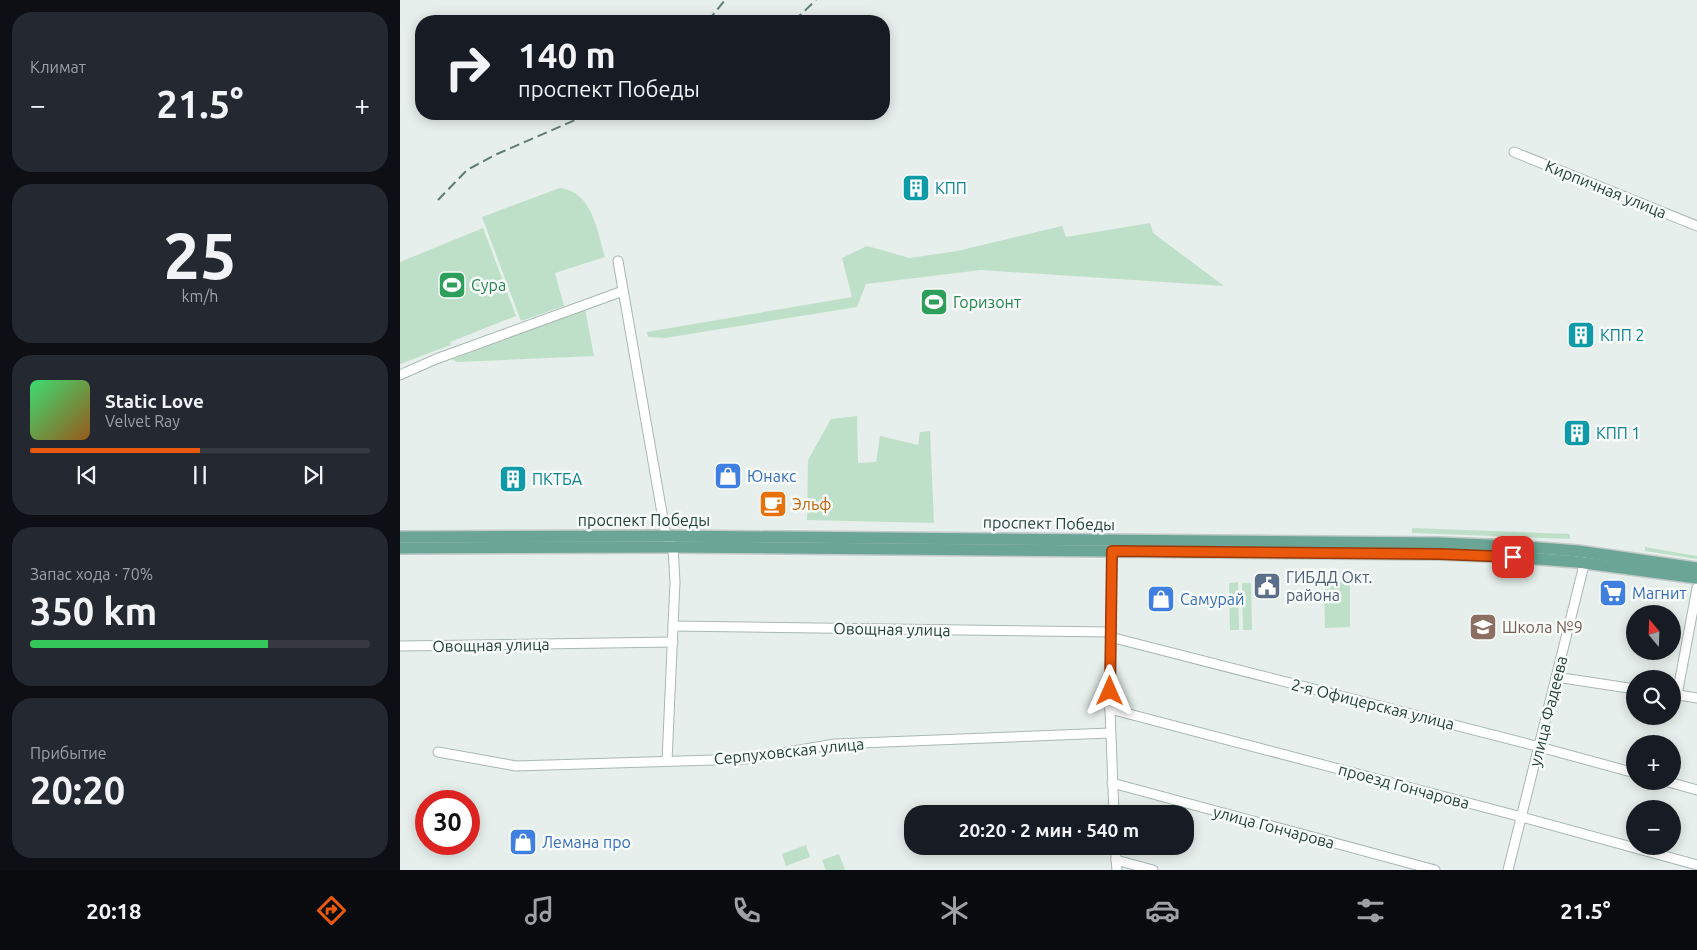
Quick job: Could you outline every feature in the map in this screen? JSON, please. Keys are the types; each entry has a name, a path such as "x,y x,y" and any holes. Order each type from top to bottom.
{"main road":[{"name":"проспект Победы","path":"400,549 436,541 666,536 1440,543 1513,546 1586,557 1697,578"},
{"name":"проспект Победы","path":"400,537 436,541 673,546 1586,557 1697,568"}],"street":[{"name":"Кирпичная улица","path":"1514,152 1697,226"},
{"path":"618,261 666,536 673,546 675,582 667,761"},
{"path":"400,375 436,359 623,291"},
{"path":"400,531 436,541"},
{"path":"1112,551 1110,733 1113,805"},
{"name":"улица Фадеева","path":"1508,870 1586,557"},
{"path":"1680,670 1697,588"},
{"name":"Овощная улица","path":"673,626 1110,635"},
{"name":"2-я Офицерская улица","path":"1110,635 1626,771"},
{"name":"Овощная улица","path":"400,646 673,642"},
{"path":"1556,677 1626,688"},
{"path":"1681,696 1697,698"},
{"name":"проезд Гончарова","path":"1110,709 1522,817 1697,866"},
{"name":"Серпуховская улица","path":"438,752 516,766 746,758 835,744 1110,733"},
{"name":"улица Гончарова","path":"1112,783 1435,870"},
{"path":"1681,786 1697,790"},
{"path":"1116,855 1117,870"},
{"path":"1116,860 1153,870"}],"green space":[{"path":"560,188 571,191 587,205 596,225 605,257 555,273 564,306 521,321 482,217"},
{"path":"1150,223 1153,233 1224,286 981,270 866,284 857,307 665,338 648,337 647,332 852,297 842,258 867,246 910,258 957,251 1062,226 1066,237"},
{"name":"Сура","path":"483,228 516,316 450,342 451,345 400,364 400,262"},
{"path":"585,309 594,356 457,362 452,359"},
{"path":"857,416 858,463 876,462 880,436 918,445 920,432 930,431 934,523 807,520 808,460 831,419"},
{"path":"1412,528 1570,534 1570,539 1412,533"},
{"path":"1645,547 1697,556 1697,559 1645,551"},
{"path":"1238,582 1239,630 1230,630 1229,583"},
{"path":"1350,582 1350,627 1325,628 1324,583"},
{"path":"1242,583 1251,583 1252,630 1243,630"},
{"path":"806,845 810,857 786,866 782,854"},
{"path":"839,854 845,870 826,870 822,860"}],"railway":[{"path":"713,15 725,0"},
{"path":"800,15 816,0"},
{"path":"438,200 467,170 497,154 575,120"}],"place":[{"name":"КПП","path":"916,188"},
{"name":"Сура","path":"452,285"},
{"name":"Горизонт","path":"934,302"},
{"name":"КПП 2","path":"1581,335"},
{"name":"КПП 1","path":"1577,433"},
{"name":"Юнакс","path":"728,476"},
{"name":"ПКТБА","path":"513,479"},
{"name":"Эльф","path":"773,504"},
{"name":"ГИБДД Окт. района","path":"1267,586"},
{"name":"Магнит","path":"1613,593"},
{"name":"Самурай","path":"1161,599"},
{"name":"Школа №9","path":"1483,627"},
{"name":"Лемана про","path":"523,842"}],"route":[{"path":"1110,691 1112,551 1440,554 1513,557"}]}
